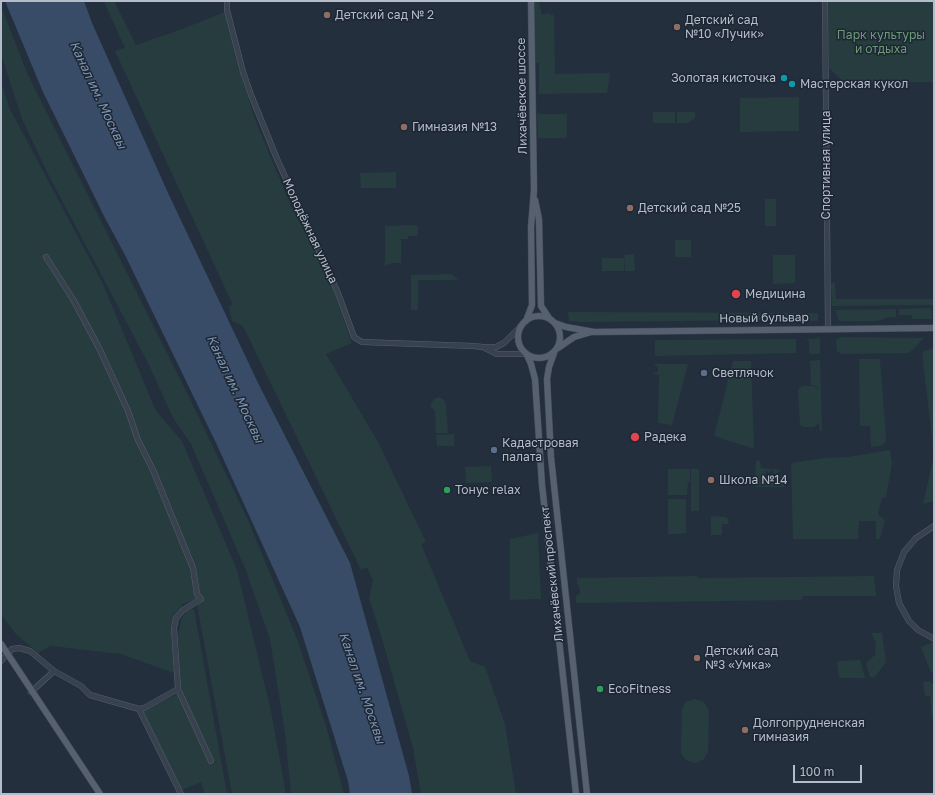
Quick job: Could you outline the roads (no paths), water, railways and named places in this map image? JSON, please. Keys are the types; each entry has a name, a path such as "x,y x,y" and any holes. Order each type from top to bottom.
{"main road":[{"name":"Лихачёвское шоссе","path":"524,323 532,305 531,227 534,190 531,1"},
{"name":"Лихачёвское шоссе","path":"534,190 539,219 542,306 552,321"},
{"path":"524,323 537,316 552,321"},
{"name":"Новый бульвар","path":"552,321 566,327 594,332 934,328"},
{"name":"Лихачёвский проспект","path":"552,321 558,326 561,336 549,367 547,378 551,457 588,794"},
{"name":"Лихачёвский проспект","path":"524,323 518,338 520,347 527,354 532,364 535,379 542,485 576,794"},
{"name":"Новый бульвар","path":"555,352 574,337 594,332"},
{"path":"527,354 533,358 541,359 550,356 555,352"},
{"path":"1,644 31,692 100,794"}],"street":[{"name":"Молодёжная улица","path":"227,1 227,10 243,72 251,95 277,160 338,293 354,337 362,342 483,347 496,346 504,343 524,323"},
{"name":"Спортивная улица","path":"825,1 828,329"},
{"path":"46,257 74,301 100,350 128,411 138,440 194,568 198,594 201,599 183,610 176,618 174,628 178,689 211,761"},
{"name":"Молодёжная улица","path":"483,347 497,354 527,354"},
{"path":"934,526 916,538 904,552 897,570 896,586 899,603 909,621 918,630 934,639"},
{"path":"1,661 12,649 19,648 30,651 54,671 81,686 90,695 139,709 144,708 178,689"},
{"path":"31,692 54,671"},
{"path":"139,709 181,794"}],"water":[{"name":"Канал им. Москвы","path":"5,1 84,1 92,23 168,193 259,385 350,563 409,776 412,794 350,794 348,781 300,627 217,445 125,255 105,218 43,92"}],"place":[{"name":"Детский сад № 2","path":"327,15"},
{"name":"Детский сад №10 «Лучик»","path":"677,27"},
{"name":"Золотая кисточка","path":"784,78"},
{"name":"Мастерская кукол","path":"792,84"},
{"name":"Гимназия №13","path":"404,127"},
{"name":"Детский сад №25","path":"630,208"},
{"name":"Медицина","path":"736,294"},
{"name":"Светлячок","path":"704,373"},
{"name":"Радека","path":"635,437"},
{"name":"Кадастровая палата","path":"494,450"},
{"name":"Школа №14","path":"711,480"},
{"name":"Тонус relax","path":"447,490"},
{"name":"Детский сад №3 «Умка»","path":"697,658"},
{"name":"EcoFitness","path":"600,689"},
{"name":"Долгопрудненская гимназия","path":"745,730"}],"park label":[{"name":"Парк культуры и отдыха","path":"881,42"}]}
